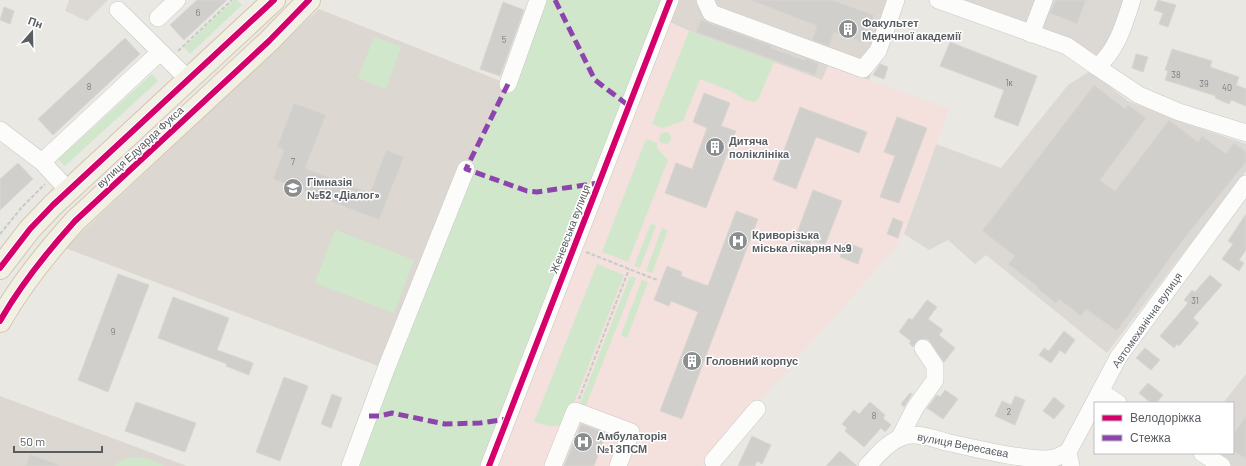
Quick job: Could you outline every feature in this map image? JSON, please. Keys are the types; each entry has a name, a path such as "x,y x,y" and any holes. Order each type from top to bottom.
{"main road":[{"name":"вулиця Едуарда Фукса","path":"0,268 30,229 69,190 274,0"},
{"name":"вулиця Едуарда Фукса","path":"0,321 36,267 52,246 75,221 269,41 309,0"}],"street":[{"path":"158,18 177,0"},
{"path":"508,84 538,0"},
{"name":"Женевська вулиця","path":"489,466 670,0"},
{"path":"705,0 711,13 863,68 878,51 896,0"},
{"path":"938,0 1067,46 1139,95 1179,112 1246,133"},
{"path":"1031,34 1044,0"},
{"path":"1097,67 1106,60 1115,47 1132,0"},
{"path":"118,10 189,80"},
{"path":"42,162 164,56"},
{"path":"0,130 42,162 69,190"},
{"path":"350,466 386,369 466,169"},
{"name":"Автомеханічна вулиця","path":"1096,402 1119,356 1246,184"},
{"path":"867,466 883,450 900,437 915,408 935,380 935,366 923,348"},
{"path":"1101,392 1116,402"},
{"name":"Автомеханічна вулиця","path":"1069,459 1094,407"},
{"path":"713,464 757,409"},
{"path":"553,466 575,411 631,432 618,466"},
{"name":"вулиця Вересаєва","path":"900,437 910,434 920,435 972,448 1040,459 1069,459"}],"path":[{"path":"164,56 232,0"},
{"path":"0,234 22,207 54,175"},
{"path":"574,247 657,280"},
{"path":"575,411 629,269"}],"shaded area":[{"path":"69,0 108,0 87,21 65,11"},
{"path":"670,0 896,0 869,80 828,66 822,80 689,31 663,19"},
{"path":"938,0 1132,0 1106,60"},
{"name":"Гімназія №52 «Діалог»","path":"319,9 508,84 466,169 386,369 65,248"},
{"name":"Криворізька міська лікарня №9","path":"663,19 689,31 822,80 828,66 949,109 904,234 895,248 702,466 489,466"},
{"path":"1090,71 1128,101 1187,124 1246,144 1246,171 1107,353 986,255 975,264 948,240 929,250 904,234 936,144 1001,168 1068,85"},
{"path":"1246,374 1246,466 1230,466 1217,454 1234,454 1234,402 1224,402"},
{"path":"0,396 187,466 0,466"}],"green space":[{"path":"234,0 237,0 242,5 190,54 184,47"},
{"path":"538,0 670,0 489,466 350,466 466,169 508,84"},
{"path":"689,31 774,62 758,100 753,102 746,100 731,91 700,79 683,121 663,128 652,124"},
{"path":"374,37 401,47 386,89 358,78"},
{"path":"152,74 158,81 65,166 58,159"},
{"path":"667,132 670,133 670,143 663,144 660,143 659,136 660,133"},
{"path":"646,139 657,143 657,148 668,160 628,262 602,252"},
{"path":"651,223 656,226 640,268 634,266"},
{"path":"662,228 668,230 652,273 646,271"},
{"path":"335,230 414,260 394,313 315,283"},
{"path":"597,264 624,275 567,421 563,424 555,426 547,426 534,422"},
{"path":"630,276 636,278 585,408 579,406"},
{"path":"642,280 648,282 627,338 621,335"},
{"path":"135,457 149,459 164,466 114,466 124,459"}],"building":[{"path":"197,0 227,0 184,40 170,25"},
{"name":"Факультет Медичної академії","path":"750,0 832,0 874,15 864,43 834,32 829,46 812,40 817,26"},
{"path":"1056,0 1086,0 1077,24 1050,13"},
{"path":"1158,0 1176,5 1168,27 1159,24 1163,13 1154,10"},
{"path":"503,2 524,10 500,76 480,69"},
{"path":"4,7 14,11 10,24 0,20"},
{"path":"701,20 772,46 771,48 804,60 805,58 819,64 815,75 696,32"},
{"path":"125,38 140,54 53,135 38,119"},
{"path":"950,42 1037,76 1018,126 994,117 1004,90 940,66"},
{"path":"1172,49 1212,61 1210,67 1239,77 1236,85 1246,89 1246,106 1231,100 1229,104 1215,98 1216,96 1165,80 1168,71 1165,70"},
{"path":"1136,54 1148,57 1143,72 1132,68"},
{"path":"880,64 888,67 884,79 873,75"},
{"path":"1094,85 1125,109 1128,105 1146,118 1100,180 1115,191 1169,120 1198,142 1202,136 1226,154 1234,143 1246,152 1246,162 1183,240 1117,331 1086,309 1081,316 1059,299 1056,303 1008,264 1015,256 982,231"},
{"name":"Дитяча поліклініка","path":"704,93 730,103 721,126 736,131 706,208 665,193 676,163 692,169 707,128 693,122"},
{"path":"294,103 326,115 305,168 370,193 386,150 404,157 379,220 273,179 284,150 277,147"},
{"path":"800,107 867,132 859,153 816,137 796,189 773,180"},
{"path":"897,117 927,128 899,203 880,197 895,156 884,152"},
{"path":"18,163 33,179 0,210 0,179"},
{"path":"813,190 842,201 825,245 811,240 809,247 794,241"},
{"name":"Головний корпус","path":"736,211 758,219 682,419 660,411 698,312 671,301 669,306 654,300 667,266 682,272 681,276 708,286"},
{"path":"1246,214 1246,250 1239,260 1244,263 1239,271 1222,259 1233,244 1228,241"},
{"path":"893,218 903,222 898,238 887,234"},
{"path":"846,242 863,249 858,264 840,257"},
{"path":"118,274 149,285 108,392 78,380"},
{"path":"1210,275 1222,285 1193,318 1199,323 1179,346 1177,344 1174,348 1160,336 1188,303 1184,300 1192,290 1195,292"},
{"path":"173,297 229,318 217,350 253,363 249,375 226,366 227,364 158,338"},
{"path":"927,300 937,307 928,319 943,330 939,335 955,348 944,362 928,339 918,340 913,347 909,343 911,341 899,332 909,318 912,320"},
{"path":"1064,331 1075,340 1065,354 1060,350 1051,363 1039,355 1044,348 1049,351"},
{"path":"1145,348 1160,360 1151,370 1136,358"},
{"path":"284,377 308,386 280,461 256,452"},
{"path":"1148,383 1163,395 1157,402 1150,402 1139,393"},
{"path":"945,390 958,399 943,419 927,408 937,395 940,397"},
{"path":"910,393 912,394 904,407 901,404"},
{"path":"332,394 342,398 331,428 321,424"},
{"path":"1015,396 1025,400 1015,425 995,416 1002,401 1011,405"},
{"path":"1054,397 1065,406 1054,419 1043,411"},
{"path":"136,402 196,423 185,452 125,431"},
{"path":"870,402 885,415 883,418 891,425 885,432 881,428 864,447 845,431 847,428 842,424 854,410 859,414"},
{"path":"1246,417 1246,459 1234,451 1234,433"},
{"path":"581,424 606,433 594,466 564,466"},
{"path":"752,436 771,445 762,464 757,461 755,466 738,466"},
{"path":"840,451 857,466 826,466"},
{"path":"30,454 59,465 59,466 26,466"}],"marked path":[{"path":"555,0 595,80 629,106"},
{"path":"508,84 466,169 527,191 537,192 599,183"},
{"path":"369,416 380,416 392,413 445,424 480,423 507,419"}],"cycle path":[{"path":"0,268 30,229 53,205 274,0"},
{"path":"0,321 35,269 54,244 75,221 269,41 309,0"},
{"path":"489,466 670,0"}],"place":[{"name":"Факультет Медичної академії","path":"848,29"},
{"name":"Дитяча поліклініка","path":"715,147"},
{"name":"Гімназія №52 «Діалог»","path":"293,188"},
{"name":"Криворізька міська лікарня №9","path":"738,241"},
{"name":"Головний корпус","path":"692,361"},
{"name":"Амбулаторія №1 ЗПСМ","path":"583,442"}]}
